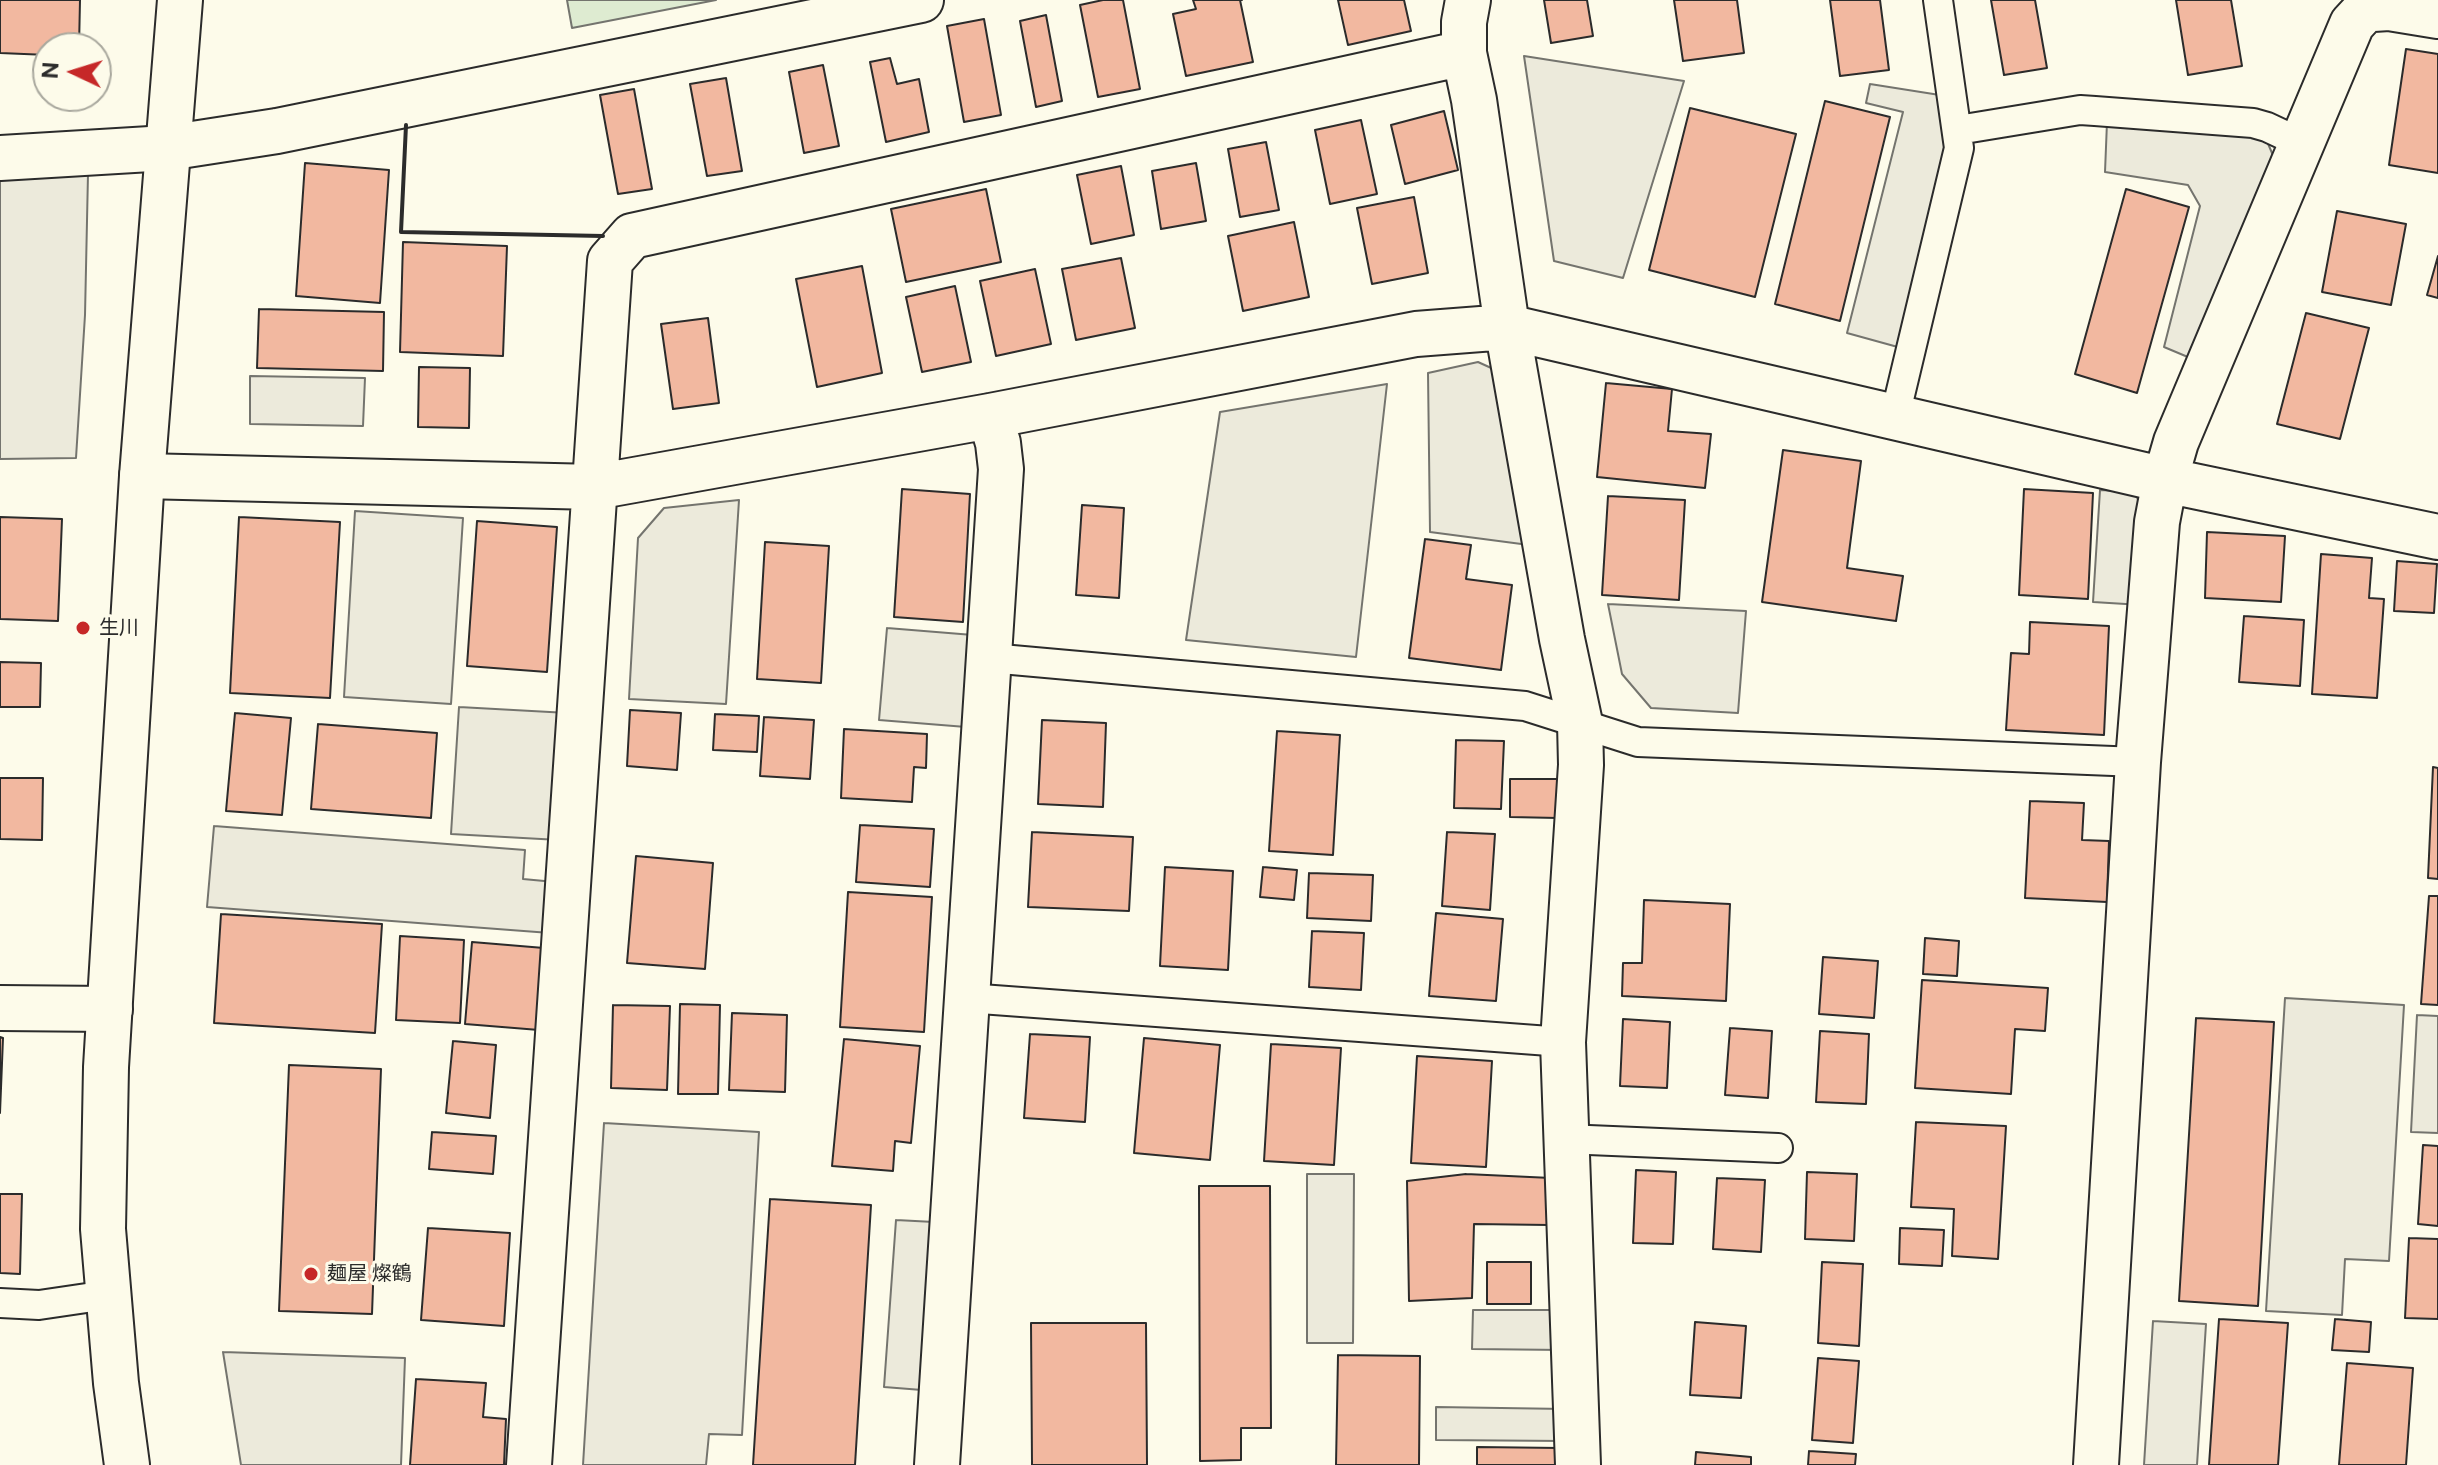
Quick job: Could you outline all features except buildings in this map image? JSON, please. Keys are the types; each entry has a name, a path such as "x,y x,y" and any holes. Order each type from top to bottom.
{"street":[{"path":"127,1465 107,1295 103,1229 106,1067 142,476 180,0"},
{"path":"0,158 167,148 277,131 921,0"},
{"path":"1468,0 1464,53 1474,100 1507,327 1562,639 1580,723 1581,765 1563,1042 1578,1465"},
{"path":"2096,1465 2138,762 2157,522 2165,480 2176,442 2352,24 2364,5 2438,16"},
{"path":"529,1465 610,261 632,236 1464,53"},
{"path":"142,476 595,487 990,416 1416,334 1507,327 2165,480 2438,537"},
{"path":"937,1465 1001,469 990,416"},
{"path":"0,1008 110,1009"}],"lane":[{"path":"1895,416 1959,148 1938,0"},
{"path":"1958,130 2080,110 2253,123 2301,143"},
{"path":"990,658 1525,706 1638,742 2138,762"},
{"path":"967,998 1563,1042"},
{"path":"1565,1139 1778,1148"},
{"path":"0,1303 39,1305 107,1295"}],"green space":[{"path":"567,0 716,0 572,28"}],"shaded area":[{"path":"1524,56 1684,81 1623,278 1554,261"},
{"path":"1870,84 1946,96 1951,150 1905,349 1847,333 1903,112 1866,103"},
{"path":"2107,122 2263,132 2278,167 2195,360 2164,347 2200,206 2188,185 2105,172"},
{"path":"88,174 85,315 76,458 0,459 0,180"},
{"path":"1478,362 1500,372 1529,545 1430,532 1428,373"},
{"path":"250,376 365,378 363,426 250,424"},
{"path":"1387,384 1356,657 1186,640 1220,412"},
{"path":"2100,490 2135,492 2147,523 2142,605 2093,602"},
{"path":"739,500 726,704 629,699 638,538 664,508"},
{"path":"355,511 463,518 451,704 344,697"},
{"path":"1608,604 1746,611 1738,713 1651,708 1622,674"},
{"path":"887,628 973,635 966,727 879,720"},
{"path":"459,707 568,713 559,840 451,834"},
{"path":"214,826 525,850 523,879 555,882 550,933 207,907"},
{"path":"2285,998 2404,1005 2389,1261 2345,1259 2342,1315 2266,1311"},
{"path":"2417,1015 2438,1016 2438,1133 2411,1132"},
{"path":"604,1123 759,1132 742,1435 709,1434 706,1465 583,1465"},
{"path":"1307,1174 1354,1174 1353,1343 1307,1343"},
{"path":"896,1220 934,1222 922,1390 884,1387"},
{"path":"1473,1310 1564,1310 1564,1350 1472,1349"},
{"path":"2153,1321 2206,1324 2197,1465 2144,1465"},
{"path":"223,1352 405,1358 401,1465 241,1465"},
{"path":"1436,1407 1566,1409 1564,1441 1436,1440"}],"wall":[{"path":"406,125 401,232 603,236"}],"place":[{"name":"生川","path":"83,628"},
{"name":"麺屋 燦鶴","path":"311,1274"}]}
